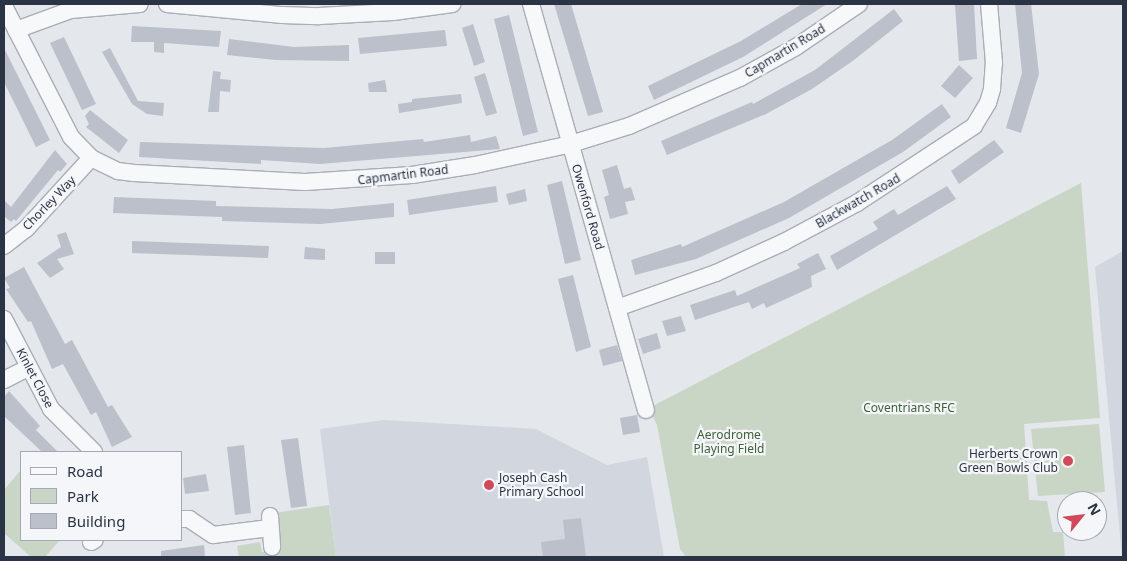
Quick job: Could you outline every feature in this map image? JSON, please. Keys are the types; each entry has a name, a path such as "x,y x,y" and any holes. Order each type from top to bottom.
{"street":[{"path":"16,30 71,10 140,4"},
{"path":"166,4 282,16 393,12 452,4"},
{"name":"Owenford Road","path":"531,4 646,410"},
{"name":"Capmartin Road","path":"4,6 71,137 92,158 126,172 305,182 412,175 476,166 571,144 663,113 740,78 796,47 859,4"},
{"name":"Blackwatch Road","path":"617,308 716,273 784,242 865,198 974,126 988,103 992,89 994,63 989,4"},
{"name":"Chorley Way","path":"6,241 92,158"},
{"name":"Kinlet Close","path":"4,319 56,417 93,451"},
{"path":"4,380 29,367"},
{"path":"182,519 189,519 213,535 270,522 272,547"}],"shaded area":[{"path":"1123,251 1123,557 1122,557 1095,267"},
{"name":"Joseph Cash Primary School","path":"384,420 536,429 607,465 647,457 664,557 336,557 320,429"}],"green space":[{"name":"Coventrians RFC","path":"1081,183 1100,418 1024,424 1029,500 1047,501 1053,532 1057,532 1057,541 1064,541 1065,557 686,557 680,549 657,425 649,408"},
{"name":"Herberts Crown Green Bowls Club","path":"1099,424 1105,491 1057,491 1057,495 1038,496 1031,429"},
{"path":"20,471 20,541 59,541 45,557 31,557 4,533 4,490"},
{"path":"329,505 336,557 239,557 237,546 260,542 262,552 279,551 274,513"}],"building":[{"path":"554,4 571,4 603,112 588,116"},
{"path":"802,4 827,4 743,57 654,100 648,86 741,41"},
{"path":"974,4 977,59 959,61 955,5"},
{"path":"1015,4 1031,4 1039,74 1021,133 1006,128 1022,73"},
{"path":"894,9 903,21 854,60 812,89 766,114 667,155 661,141 752,102 753,104 815,70"},
{"path":"509,15 538,132 523,136 494,19"},
{"path":"473,24 485,62 474,66 462,28"},
{"path":"132,26 221,31 219,47 164,43 164,53 154,52 154,42 131,42"},
{"path":"445,30 447,46 360,54 358,38"},
{"path":"64,37 96,104 82,110 50,43"},
{"path":"229,39 294,47 349,45 349,61 276,60 227,55"},
{"path":"4,48 50,140 36,147 4,82"},
{"path":"110,48 138,101 164,103 163,116 147,114 132,104 102,52"},
{"path":"959,65 973,78 955,98 941,86"},
{"path":"213,71 221,72 220,79 231,80 230,92 220,91 219,112 208,112"},
{"path":"485,73 497,113 486,116 474,77"},
{"path":"385,80 387,92 369,92 368,83"},
{"path":"461,94 462,103 399,113 398,104 412,102 412,99"},
{"path":"942,104 951,117 903,152 789,218 696,259 635,275 631,260 681,244 682,247 784,202 892,140"},
{"path":"90,110 128,140 119,153 86,127 89,124 85,116"},
{"path":"470,135 471,142 496,136 500,149 320,164 261,160 261,164 139,157 140,142 324,148 423,139 424,142"},
{"path":"994,140 1004,152 959,184 951,171"},
{"path":"55,150 67,164 60,172 58,170 16,221 14,219 11,222 4,216 4,200 11,207"},
{"path":"617,165 624,189 631,187 635,200 625,202 628,214 610,219 604,197 609,195 602,170"},
{"path":"562,181 581,260 565,264 547,185"},
{"path":"496,186 498,202 409,215 407,200"},
{"path":"947,186 956,199 837,270 830,256 878,229 873,222 894,209 898,215"},
{"path":"525,189 527,201 509,205 506,194"},
{"path":"114,197 216,201 216,206 332,209 394,203 394,217 320,224 222,221 222,217 113,213"},
{"path":"66,232 74,254 57,259 64,269 50,278 37,263 61,247 57,235"},
{"path":"132,241 269,246 268,258 132,253"},
{"path":"305,247 325,249 325,260 304,259"},
{"path":"375,252 395,252 395,264 375,264"},
{"path":"818,253 826,269 811,276 812,287 766,308 764,303 752,309 749,302 695,320 690,305 735,290 737,296 800,268 797,264"},
{"path":"24,267 65,344 72,340 108,407 112,405 132,437 112,447 96,412 91,415 63,364 52,369 31,321 28,322 6,289 10,288 4,278"},
{"path":"573,275 591,347 576,352 558,279"},
{"path":"681,316 686,331 667,336 662,321"},
{"path":"657,333 661,348 643,354 638,339"},
{"path":"617,345 622,361 603,366 599,350"},
{"path":"9,391 40,426 36,430 57,451 41,451 4,416 4,397"},
{"path":"637,415 640,432 623,435 620,418"},
{"path":"298,438 307,506 291,508 281,440"},
{"path":"244,445 251,513 235,515 227,447"},
{"path":"206,474 209,491 185,494 183,478"},
{"path":"581,518 586,557 543,557 541,542 565,539 563,520"},
{"path":"204,545 205,557 161,557 161,551"}],"place":[{"name":"Herberts Crown Green Bowls Club","path":"1068,461"},
{"name":"Joseph Cash Primary School","path":"489,485"}],"park label":[{"name":"Aerodrome Playing Field","path":"729,442"}]}
